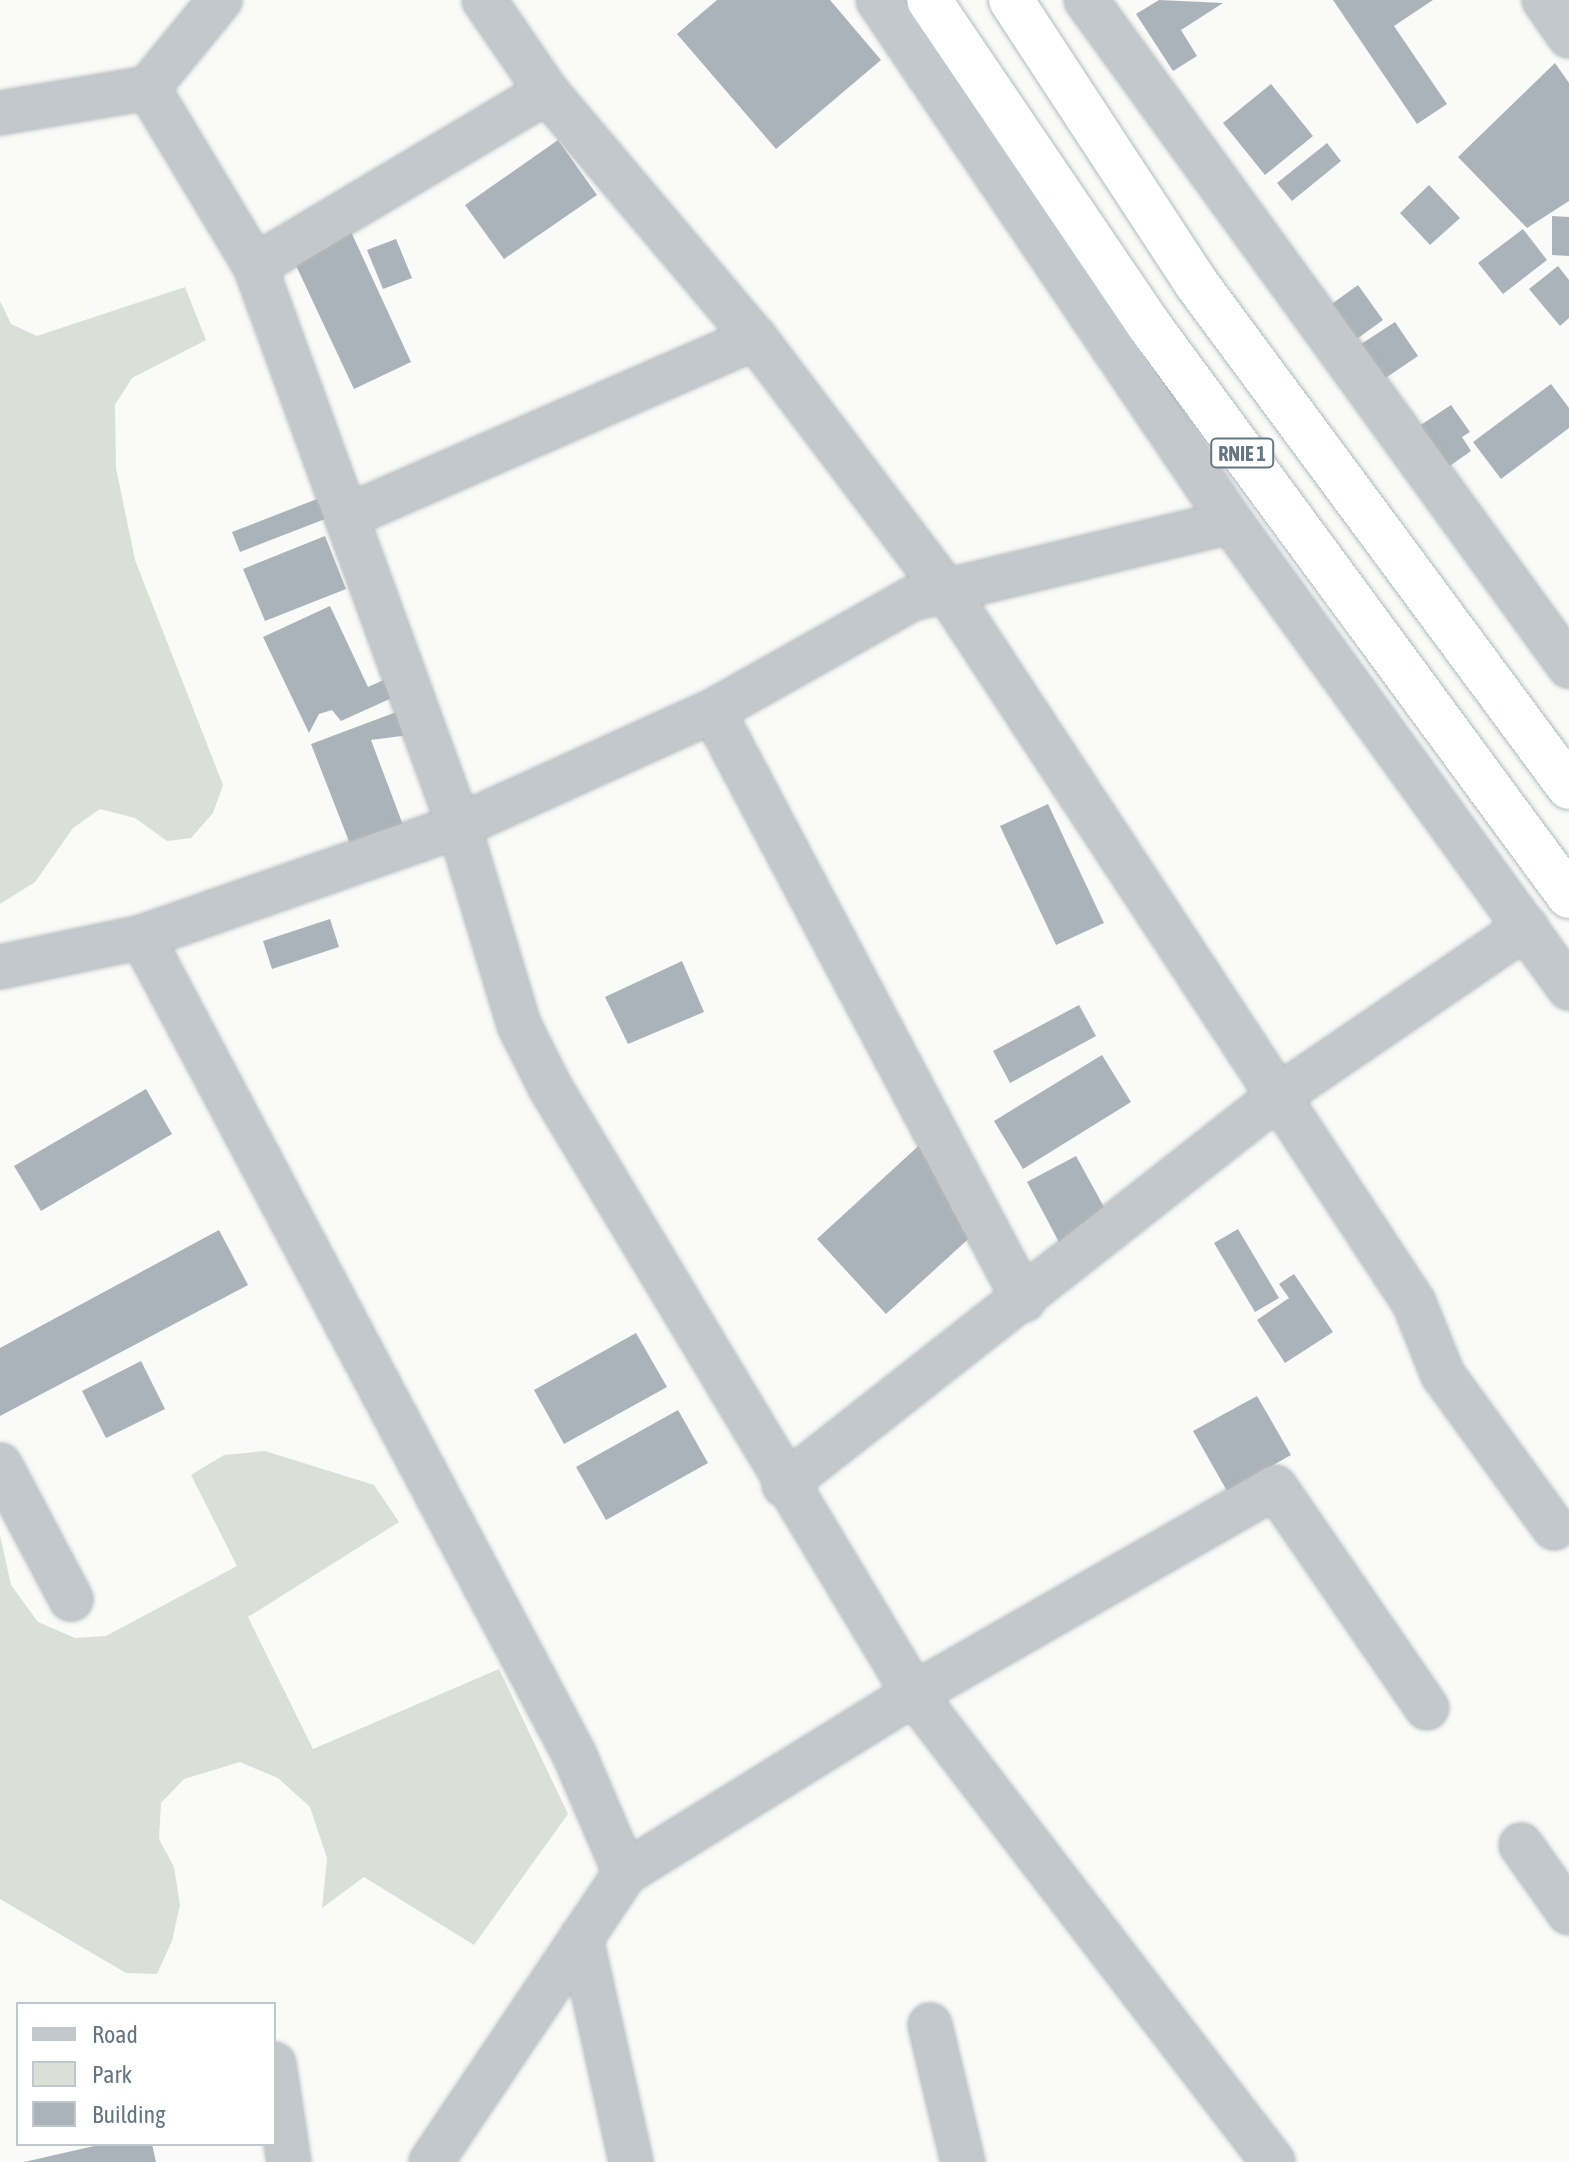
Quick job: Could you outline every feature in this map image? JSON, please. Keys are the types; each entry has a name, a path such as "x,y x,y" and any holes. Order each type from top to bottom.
{"highway":[{"name":"RNIE 1","path":"929,0 1149,325 1569,896"},
{"name":"RNIE 1","path":"1011,0 1196,283 1569,787"}],"street":[{"path":"0,113 148,88 220,0"},
{"path":"484,0 547,92 755,338 948,593 1414,1303 1443,1375 1554,1528"},
{"path":"878,0 1231,522 1569,988"},
{"path":"1086,0 1569,666"},
{"path":"1544,0 1569,36"},
{"path":"148,88 255,266 350,515 459,826 519,1025 550,1087 784,1485 914,1694 1273,2162"},
{"path":"255,266 547,92"},
{"path":"350,515 755,338"},
{"path":"0,967 142,937 459,826 713,711 912,599 948,593 1231,522"},
{"path":"713,711 1024,1300"},
{"path":"784,1485 1024,1300 1280,1095 1526,927"},
{"path":"142,937 574,1754 625,1873"},
{"path":"0,1465 71,1599"},
{"path":"431,2162 625,1873 914,1694 1275,1487 1427,1708"},
{"path":"1521,1845 1569,1913"},
{"path":"581,1938 631,2162"},
{"path":"930,2025 963,2162"},
{"path":"276,2077 289,2162"}],"green space":[{"path":"185,287 206,340 132,378 115,405 116,468 135,560 223,785 213,813 191,838 167,841 135,818 100,809 73,828 35,882 0,904 0,301 11,324 37,336"},
{"path":"265,1451 374,1485 399,1522 248,1617 313,1749 499,1669 568,1814 474,1945 364,1877 322,1908 327,1858 310,1807 278,1778 240,1762 184,1779 161,1803 159,1839 174,1867 180,1905 172,1941 157,1974 126,1973 0,1899 0,1535 11,1585 38,1622 75,1638 106,1636 237,1566 191,1475 224,1455"}],"building":[{"path":"717,0 830,0 881,60 776,149 677,34"},
{"path":"1159,0 1223,3 1181,30 1197,56 1173,71 1136,14"},
{"path":"1333,0 1433,0 1394,26 1447,104 1417,124"},
{"path":"1555,63 1569,83 1569,201 1527,228 1458,157"},
{"path":"1271,84 1313,136 1265,175 1223,123"},
{"path":"558,140 597,195 504,259 465,205"},
{"path":"1327,143 1341,161 1292,201 1277,183"},
{"path":"1429,185 1460,218 1430,245 1400,213"},
{"path":"1552,216 1569,217 1569,256 1552,255"},
{"path":"346,221 411,362 354,389 291,255"},
{"path":"1523,229 1547,260 1503,294 1478,263"},
{"path":"396,239 412,278 383,289 367,250"},
{"path":"1558,266 1569,280 1569,318 1560,326 1529,289"},
{"path":"1358,285 1383,320 1354,341 1329,306"},
{"path":"1395,322 1418,356 1381,381 1358,346"},
{"path":"1551,384 1569,408 1569,428 1501,479 1473,442"},
{"path":"1451,405 1470,432 1462,437 1471,451 1444,470 1416,428"},
{"path":"317,499 325,519 240,552 232,532"},
{"path":"325,536 346,589 265,621 243,569"},
{"path":"330,606 368,687 386,679 394,697 341,721 332,710 319,714 309,733 263,637"},
{"path":"399,711 409,735 371,740 403,825 350,844 311,744"},
{"path":"1048,804 1104,923 1056,945 1000,826"},
{"path":"330,919 339,947 272,969 263,941"},
{"path":"682,961 704,1012 628,1044 605,997"},
{"path":"1079,1005 1096,1036 1010,1083 993,1051"},
{"path":"1102,1055 1131,1102 1023,1169 994,1121"},
{"path":"146,1089 172,1134 41,1211 14,1166"},
{"path":"926,1139 976,1232 886,1314 817,1239"},
{"path":"1076,1156 1110,1218 1060,1244 1027,1182"},
{"path":"1238,1229 1279,1298 1255,1312 1214,1243"},
{"path":"219,1230 248,1285 0,1416 0,1348"},
{"path":"1294,1274 1333,1332 1285,1363 1257,1320 1289,1298 1279,1284"},
{"path":"636,1333 667,1387 564,1444 534,1390"},
{"path":"141,1361 165,1409 106,1438 82,1391"},
{"path":"1257,1396 1291,1455 1227,1491 1193,1431"},
{"path":"678,1410 708,1463 606,1520 576,1467"},
{"path":"94,2146 152,2146 156,2162 24,2162"}]}
